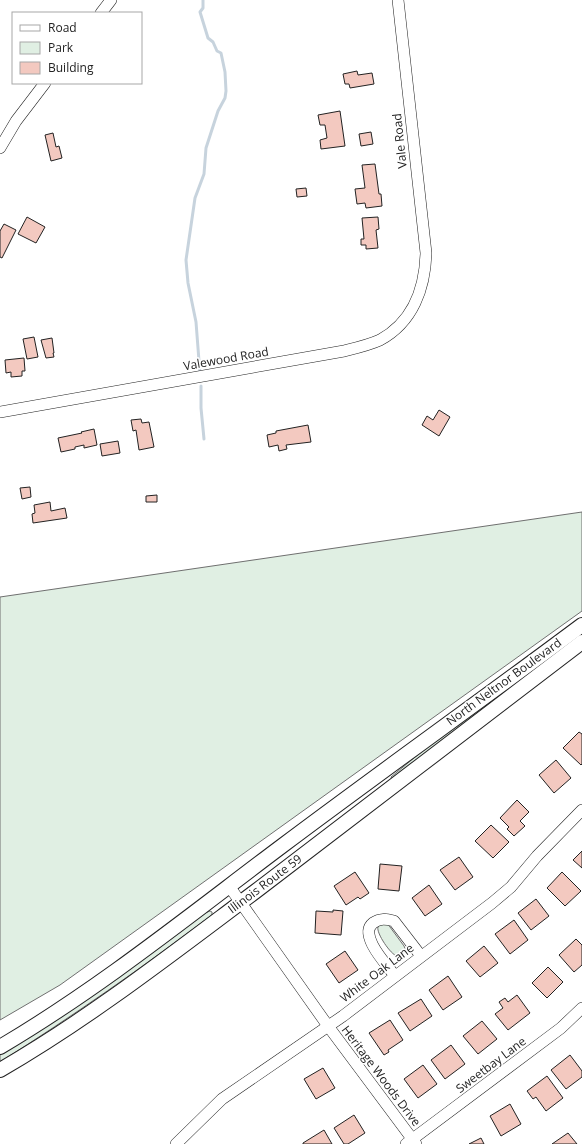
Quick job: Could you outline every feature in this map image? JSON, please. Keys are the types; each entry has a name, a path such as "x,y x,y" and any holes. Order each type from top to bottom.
{"main road":[{"name":"North Neltnor Boulevard","path":"425,739 582,625"},
{"name":"North Neltnor Boulevard","path":"522,688 582,642"},
{"name":"Illinois Route 59","path":"0,1070 89,1014 241,902 522,688"},
{"name":"Illinois Route 59","path":"0,1047 75,1000 129,961 425,739"}],"street":[{"path":"102,12 111,0"},
{"name":"Vale Road","path":"398,0 426,253 424,280"},
{"path":"0,148 16,121 44,84"},
{"name":"Valewood Road","path":"0,412 344,351 370,344 388,334 412,311 424,280"},
{"name":"White Oak Lane","path":"176,1144 222,1099 328,1026 486,908 511,887 537,856 582,810"},
{"name":"Heritage Woods Drive","path":"229,886 411,1143"},
{"path":"395,976 371,944 368,932 371,925 377,920 386,919 394,921 421,956"},
{"name":"Sweetbay Lane","path":"411,1143 561,1028 582,1008"}],"green space":[{"path":"582,512 582,611 60,985 0,1020 0,597"},
{"path":"515,682 516,684 392,779 391,777 432,743"},
{"path":"210,911 212,912 212,915 108,991 0,1062 0,1055 78,1004 129,969 205,913"},
{"path":"387,923 404,946 406,951 401,955 394,955 379,934 378,927 380,924"}],"building":[{"path":"357,71 358,75 372,73 374,84 350,88 349,84 345,84 343,74"},
{"path":"340,111 345,146 321,149 320,140 327,138 325,125 320,125 318,115"},
{"path":"371,132 373,144 361,146 359,134"},
{"path":"53,133 56,147 59,146 62,158 51,161 45,135"},
{"path":"375,164 382,206 366,208 365,203 357,204 355,189 365,188 362,165"},
{"path":"306,188 307,196 297,197 296,189"},
{"path":"27,217 45,227 36,243 18,234"},
{"path":"378,217 379,229 376,230 378,248 366,249 366,245 361,245 361,239 364,239 362,218"},
{"path":"4,224 16,230 2,258 0,257 0,231"},
{"path":"34,337 38,357 27,359 23,339"},
{"path":"52,338 54,357 46,358 41,340"},
{"path":"24,358 25,371 22,371 22,376 11,377 11,372 6,373 5,360"},
{"path":"439,410 450,417 439,436 422,425 427,416 433,420"},
{"path":"141,419 142,423 149,422 154,447 139,450 136,430 133,431 131,420"},
{"path":"308,425 311,442 286,445 287,449 279,451 278,445 269,447 267,435 276,433 276,431"},
{"path":"94,429 97,445 84,448 84,445 75,447 75,449 61,452 58,438"},
{"path":"118,441 120,453 102,456 100,444"},
{"path":"30,487 31,497 22,499 20,488"},
{"path":"157,495 157,502 146,502 146,496"},
{"path":"50,502 51,511 65,508 67,518 33,523 32,514 35,513 34,505"},
{"path":"579,732 582,734 581,765 563,748"},
{"path":"556,760 571,778 554,793 539,775"},
{"path":"517,800 529,812 520,821 525,826 514,836 507,829 509,827 500,818"},
{"path":"491,825 509,842 493,858 475,841"},
{"path":"582,851 582,868 573,860"},
{"path":"459,857 473,877 455,890 440,870"},
{"path":"380,864 402,866 399,891 378,889"},
{"path":"355,872 369,893 360,899 358,897 346,905 334,886"},
{"path":"562,872 581,891 565,906 547,888"},
{"path":"429,885 442,904 425,916 412,898"},
{"path":"536,899 549,916 531,930 518,913"},
{"path":"333,910 343,911 341,935 315,933 316,911 333,912"},
{"path":"514,920 528,940 510,954 495,934"},
{"path":"576,939 582,945 582,965 574,972 559,955"},
{"path":"484,946 498,963 480,977 466,961"},
{"path":"345,951 358,970 339,983 326,964"},
{"path":"548,967 563,982 547,998 532,983"},
{"path":"448,976 462,997 443,1010 429,990"},
{"path":"517,995 530,1013 508,1030 495,1014 503,1008 499,1002 505,998 508,1002"},
{"path":"421,999 432,1016 410,1031 398,1013"},
{"path":"390,1020 403,1040 388,1050 389,1052 384,1055 369,1033"},
{"path":"482,1021 497,1039 478,1054 463,1036"},
{"path":"451,1045 465,1064 445,1079 431,1060"},
{"path":"570,1055 582,1071 582,1077 566,1089 551,1070"},
{"path":"423,1065 437,1084 418,1098 404,1079"},
{"path":"323,1068 335,1088 316,1099 304,1079"},
{"path":"547,1076 563,1098 546,1111 536,1097 533,1099 527,1091"},
{"path":"510,1104 521,1124 501,1136 490,1116"},
{"path":"354,1115 365,1133 348,1144 344,1144 334,1128"},
{"path":"324,1130 332,1144 303,1144 303,1143"},
{"path":"568,1133 577,1144 552,1144"},
{"path":"481,1138 484,1144 469,1144"}],"waterway":[{"path":"200,374 196,322 188,283 186,260 195,198 204,174 206,148 218,111 225,98 226,91 225,72 221,53 217,51 213,42 208,38 200,12 203,8 203,0"},
{"path":"201,386 201,408 204,439"}]}
